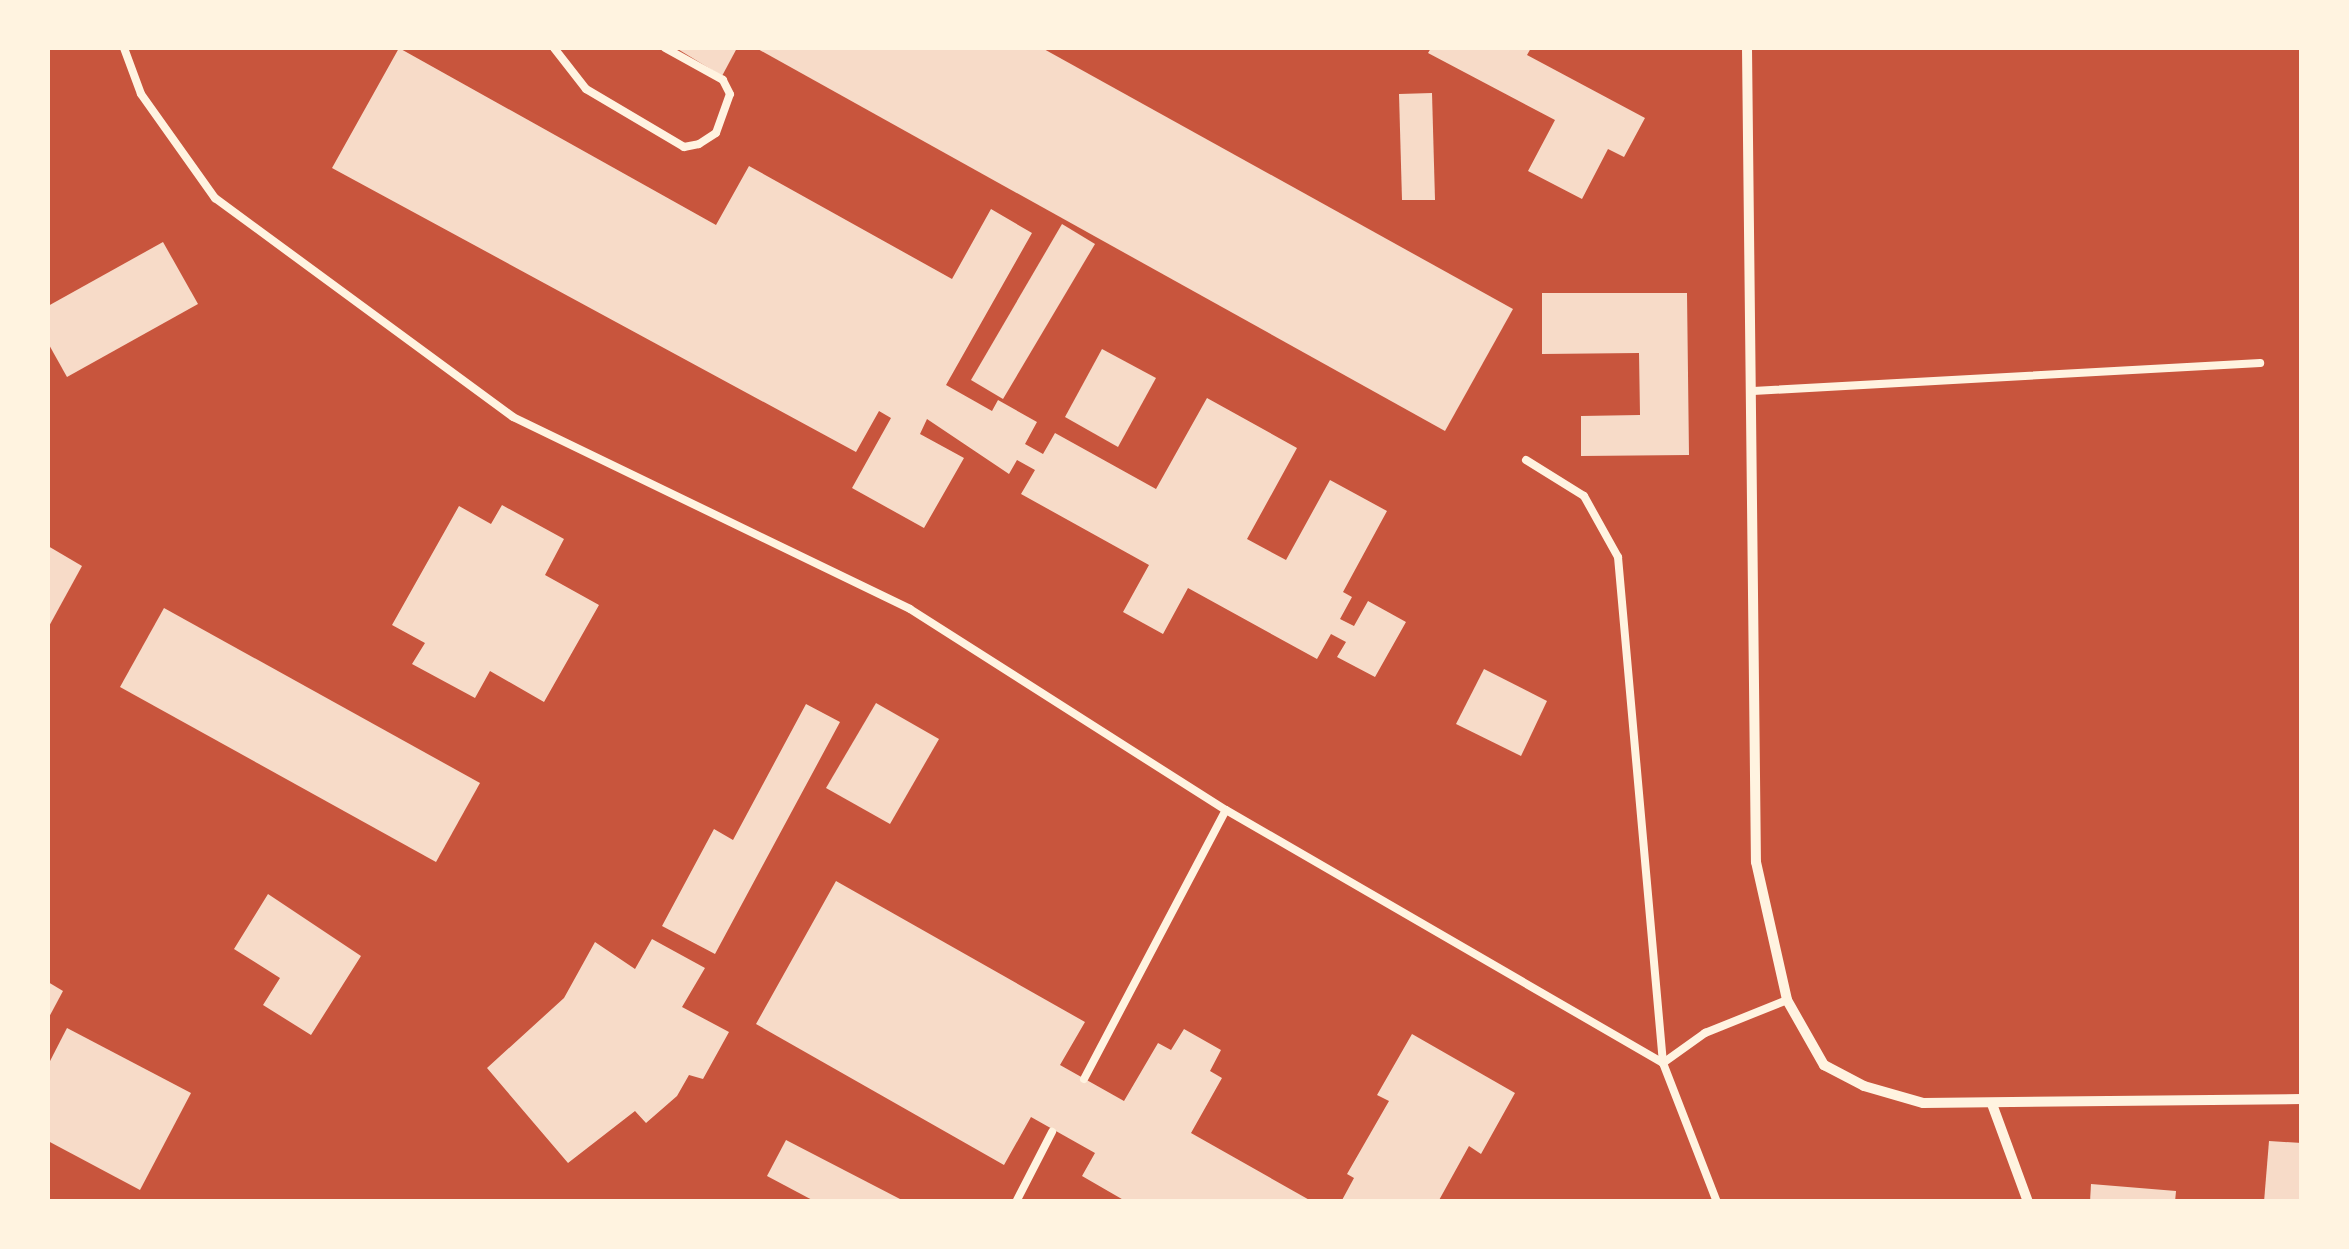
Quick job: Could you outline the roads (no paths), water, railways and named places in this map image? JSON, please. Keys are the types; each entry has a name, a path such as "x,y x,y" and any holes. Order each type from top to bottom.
{"street":[{"path":"1748,48 1756,862 1787,1000 1824,1064 1864,1086 1923,1103 2302,1100"},
{"path":"1992,1104 2028,1202"}],"lane":[{"path":"124,48 142,94 215,198 513,417 910,609 1226,810 1664,1062"},
{"path":"554,48 586,89 684,147 699,144 716,134 730,94 723,80 665,48"},
{"path":"1753,392 2260,362"},
{"path":"1526,460 1584,496 1618,557 1664,1062 1717,1202"},
{"path":"1084,1080 1226,810"},
{"path":"1664,1062 1704,1033 1787,1000"},
{"path":"1016,1202 1052,1132"}]}
